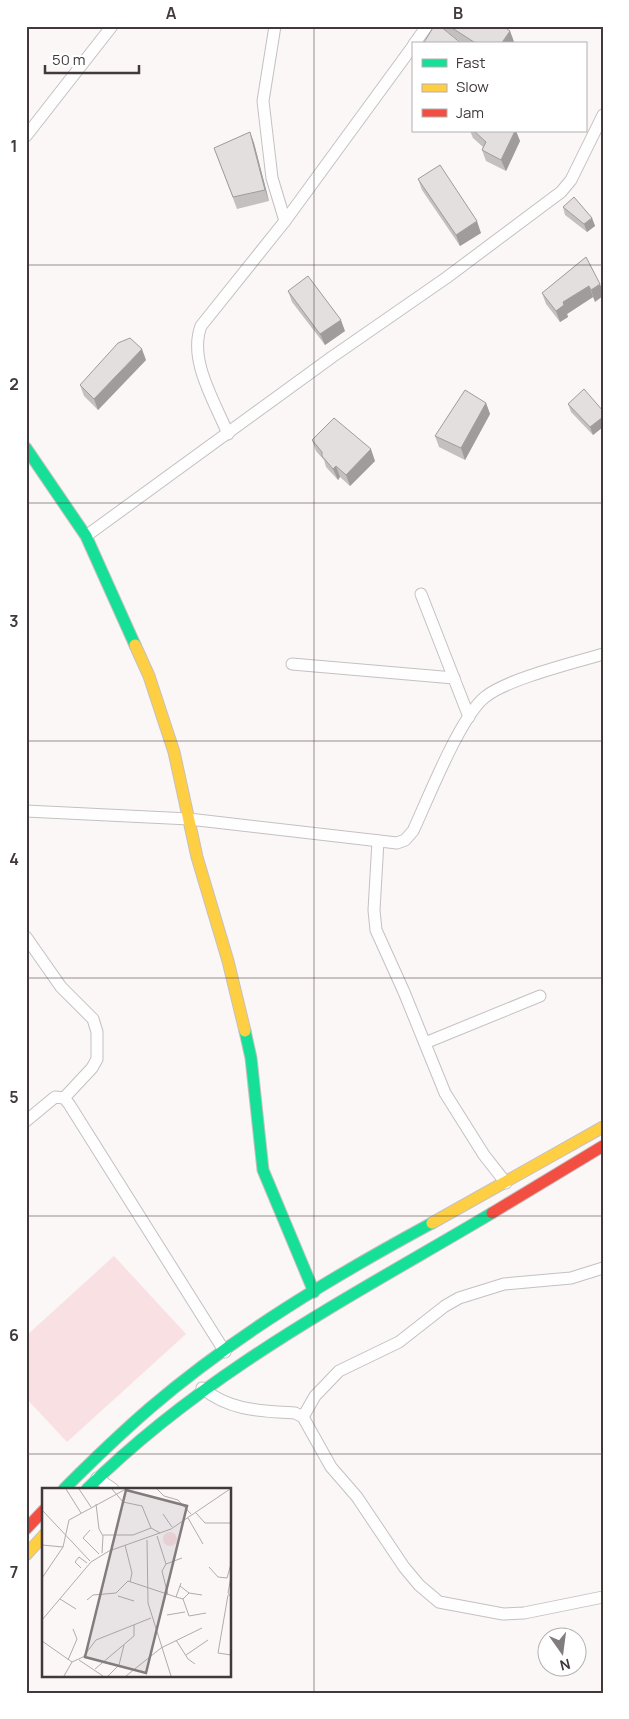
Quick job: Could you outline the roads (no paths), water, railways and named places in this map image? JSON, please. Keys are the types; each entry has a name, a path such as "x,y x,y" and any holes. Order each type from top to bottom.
{"main road":[{"path":"26,448 86,536 149,676 174,752 197,856 228,961 251,1058 263,1170 274,1201 314,1292"},
{"path":"65,1488 104,1449 151,1407 249,1333 366,1259 506,1183 603,1127"},
{"path":"88,1488 140,1437 202,1388 299,1325 603,1146"},
{"path":"26,1528 42,1512"},
{"path":"26,1555 42,1538"}],"street":[{"path":"26,136 112,26"},
{"path":"275,26 263,101 272,178 285,221"},
{"path":"416,42 426,26"},
{"path":"228,434 203,374 196,337 201,326 285,221 412,48"},
{"path":"86,536 332,357 446,278 561,192 571,180 603,115"},
{"path":"421,594 469,717"},
{"path":"26,811 189,819 397,843 405,840 413,831 453,746 476,705 486,696 504,686 603,654"},
{"path":"292,664 454,678"},
{"path":"378,841 374,910 376,930 445,1093 484,1155 506,1183"},
{"path":"26,937 61,987 93,1019 97,1032 97,1059 92,1068 64,1098"},
{"path":"425,1043 540,996"},
{"path":"26,1121 55,1097 64,1098"},
{"path":"64,1098 225,1352"},
{"path":"303,1417 315,1396 339,1371 398,1342 445,1306 459,1298 504,1284 571,1278 603,1268"},
{"path":"202,1388 223,1403 243,1409 295,1413 303,1417 331,1467 357,1497 404,1568 419,1585 439,1602 502,1614 524,1613 603,1597"},
{"path":"97,1478 112,1488"}]}
